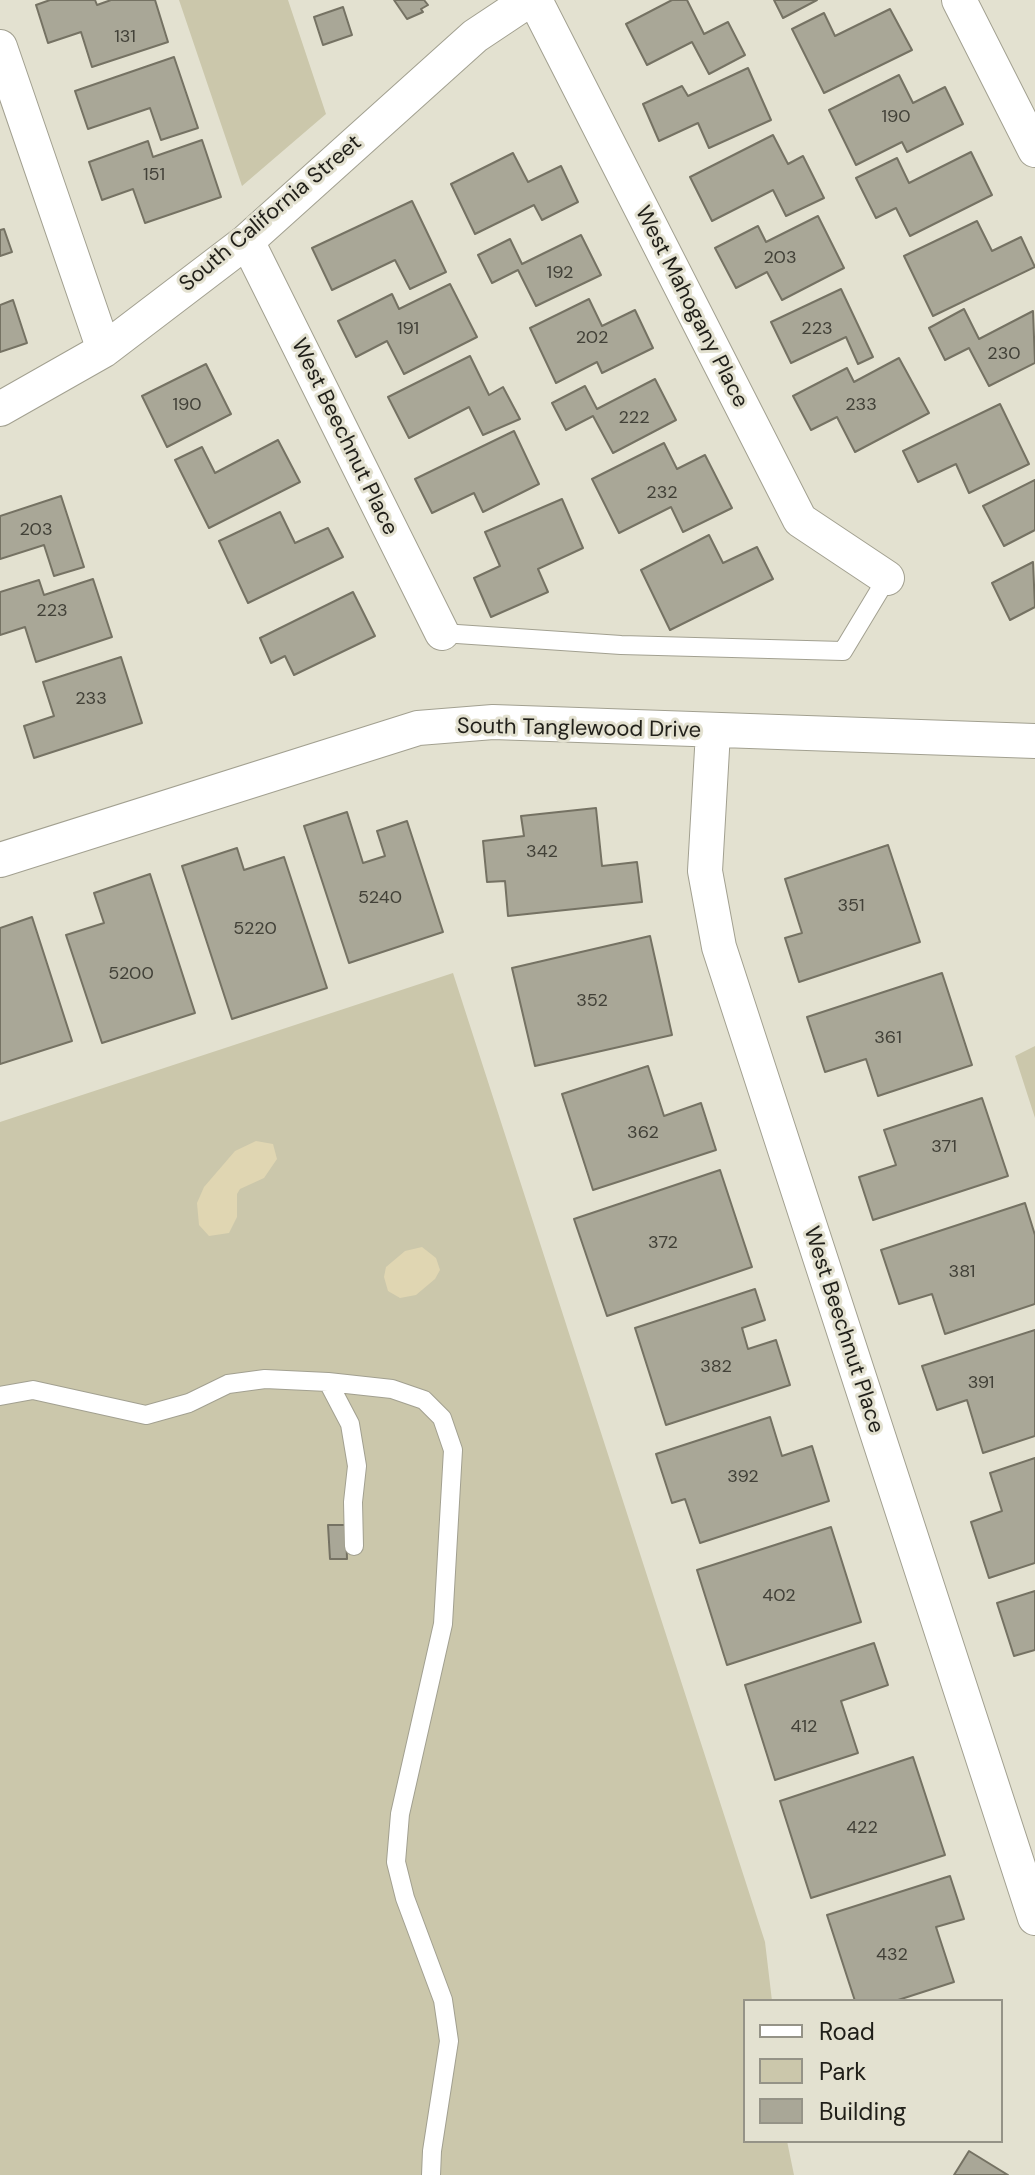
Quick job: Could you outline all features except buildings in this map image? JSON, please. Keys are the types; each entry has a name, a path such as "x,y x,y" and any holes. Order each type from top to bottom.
{"street":[{"name":"South California Street","path":"0,409 104,350 247,241 475,36 529,0"},
{"name":"West Mahogany Place","path":"535,0 800,520 887,578"},
{"path":"959,0 1035,150"},
{"path":"0,47 104,350"},
{"name":"West Beechnut Place","path":"247,241 442,633"},
{"name":"South Tanglewood Drive","path":"0,860 418,728 493,722 1035,741"},
{"name":"West Beechnut Place","path":"713,732 705,871 719,947 1035,1918"}],"lane":[{"path":"442,633 621,645 843,651 887,578"},
{"path":"0,1396 33,1390 146,1415 189,1403 228,1384 265,1379 328,1382 392,1389 424,1400 442,1418 453,1450 443,1624 400,1814 396,1862 405,1898 443,2000 449,2041 431,2175"},
{"path":"328,1382 350,1424 357,1466 353,1502 354,1546"}],"green space":[{"path":"179,0 288,0 326,114 242,186"},
{"path":"453,973 765,1942 772,1999 743,1999 743,2143 787,2143 794,2175 0,2175 0,1122"},
{"path":"1035,1046 1035,1118 1015,1056"}],"sand":[{"path":"256,1141 273,1144 277,1159 264,1178 240,1189 237,1194 237,1217 229,1233 209,1236 199,1225 197,1203 204,1187 235,1151"},
{"path":"422,1247 436,1258 440,1270 435,1279 416,1295 400,1298 388,1291 384,1277 386,1267 405,1251"}]}
